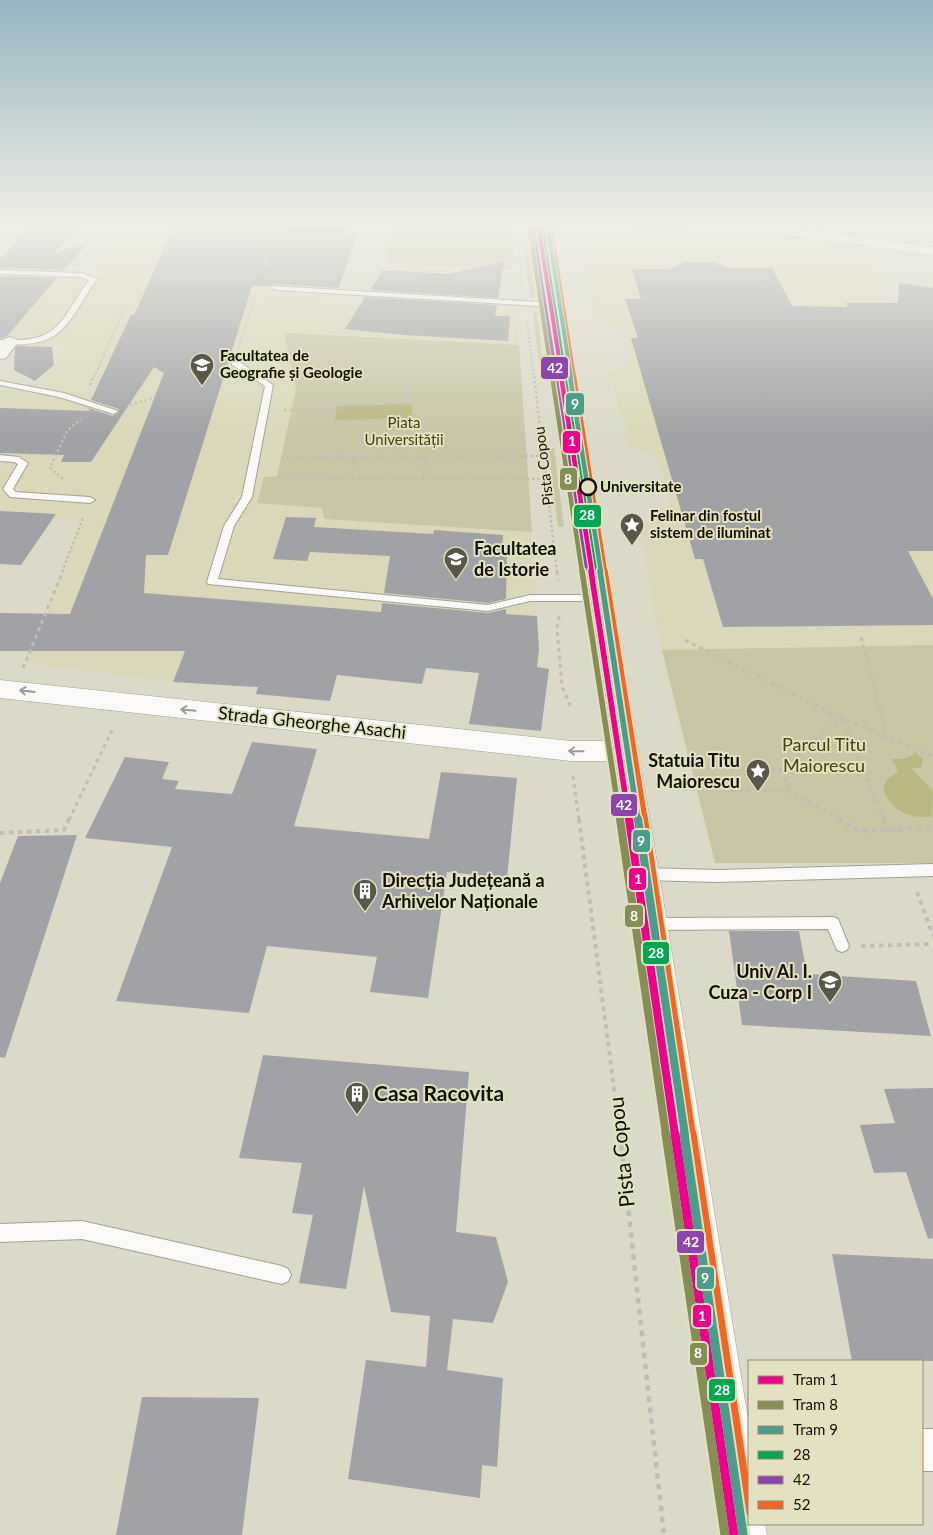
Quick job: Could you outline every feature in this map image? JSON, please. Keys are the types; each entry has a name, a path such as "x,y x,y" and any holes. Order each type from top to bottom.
{"main road":[{"path":"553,295 652,924 739,1438 744,1535"},
{"name":"Strada Gheorghe Asachi","path":"0,688 571,751 625,751"}],"lane":[{"path":"3,346 39,341 55,334 82,295"},
{"path":"379,295 525,304 555,304"},
{"path":"236,359 269,385 247,497 229,526 212,582 488,608 530,598 600,598"},
{"path":"0,383 114,410"},
{"path":"0,458 16,459 23,463 8,489 13,495 90,500"},
{"path":"644,874 718,876 933,870"},
{"path":"652,924 833,923 842,946"},
{"path":"0,1233 82,1230 282,1275"}],"path":[{"path":"236,359 256,295"},
{"name":"Pista Copou","path":"524,295 561,608 557,628 562,686 571,708"},
{"path":"83,402 124,310"},
{"path":"407,403 409,384"},
{"path":"414,403 415,420 333,421 334,409 334,404 414,403"},
{"path":"265,411 334,409"},
{"path":"407,420 409,441"},
{"path":"352,479 354,456"},
{"path":"423,478 425,456"},
{"path":"282,457 542,456"},
{"path":"277,476 352,479 545,479"},
{"path":"861,637 886,736"},
{"path":"685,640 841,718 933,756"},
{"path":"0,833 64,830 125,703"},
{"path":"675,766 783,770 841,718"},
{"path":"841,718 889,830"},
{"name":"Pista Copou","path":"572,769 612,1065 664,1535"},
{"path":"783,770 788,791"},
{"path":"683,789 788,791 860,831 933,828"},
{"path":"918,894 933,936"},
{"path":"842,946 933,944"}],"shaded area":[{"path":"0,295 266,295 265,297 516,310 539,650 197,620 173,682 25,663 81,521 0,518 0,391 41,383 71,342 34,347 14,353 7,361 0,361"},
{"path":"592,295 889,295 928,357 933,357 933,645 662,650 641,529 671,503 657,457 628,445 625,427 609,375 632,358 625,332 597,317"},
{"path":"412,404 412,418 335,420 337,406"},
{"path":"914,752 923,759 921,768 911,768 933,791 932,816 915,816 902,812 891,803 883,789 887,779 898,772 891,759 903,759 913,755"}],"green space":[{"path":"529,295 535,295 535,297 530,299"},
{"path":"533,311 537,313 544,374 540,374"},
{"name":"Piata Universității","path":"284,333 519,345 532,532 324,519 322,508 257,503 264,477 277,476 296,389"},
{"path":"548,448 554,448 564,527 558,527"},
{"name":"Parcul Titu Maiorescu","path":"933,645 933,863 715,863 662,650"}],"building":[{"path":"0,295 43,295 7,336 0,338"},
{"path":"143,295 249,295 168,555 146,555 144,593 381,612 382,603 488,613 506,609 506,614 537,616 539,650 537,667 549,669 541,731 469,724 479,673 426,668 422,684 337,675 330,701 256,694 258,687 173,682 185,651 0,651 0,613 70,614 164,373 154,367 91,462 61,462 64,455 0,453 0,408 90,411 88,408 113,416 119,412 119,409 91,400 131,315 134,315"},
{"path":"444,295 499,295 498,298"},
{"path":"640,295 786,295 792,306 848,307 846,303 898,303 898,295 933,295 933,551 908,551 933,599 933,625 723,627 703,559 695,559 631,338 638,338 625,299 641,299"},
{"path":"365,297 497,305 495,316 510,316 508,341 404,335 345,329"},
{"path":"17,346 52,347 54,365 35,381 14,370 15,349"},
{"path":"0,511 56,514 21,565 0,564"},
{"path":"286,517 316,518 314,527 433,534 434,530 503,535 502,551 507,551 506,599 488,603 384,593 390,556 310,552 307,561 273,559"},
{"path":"252,742 317,749 294,826 429,839 441,772 517,778 507,878 447,872 428,998 370,992 377,957 267,946 249,1013 116,1001 172,847 85,838 125,757 169,762 162,779 179,781 175,789 232,794"},
{"path":"77,835 5,1058 0,1057 0,883 18,836"},
{"name":"Univ Al. I. Cuza - Corp I","path":"729,931 799,931 807,974 916,981 931,1036 742,1025"},
{"path":"263,1055 469,1072 456,1232 496,1237 508,1282 493,1323 453,1319 447,1370 503,1378 497,1467 482,1465 480,1498 348,1479 366,1360 426,1367 430,1316 391,1312 364,1186 346,1289 299,1283 313,1215 292,1213 302,1163 239,1158"},
{"path":"933,1088 933,1238 928,1239 906,1172 874,1173 860,1125 895,1123 884,1089"},
{"path":"832,1254 933,1259 933,1361 852,1360"},
{"path":"142,1397 259,1398 242,1535 116,1535"}],"tram line":[{"name":"8","path":"540,295 610,752 725,1535"},
{"name":"1","path":"549,295 619,751 734,1535"},
{"name":"9","path":"558,295 628,750 743,1534"}],"transit line":[{"name":"42","path":"543,295 635,875 735,1535"},
{"name":"28","path":"552,295 644,874 744,1535"},
{"name":"52","path":"561,295 653,873 748,1504"}],"place":[{"name":"Facultatea de Geografie și Geologie","path":"202,386"},
{"name":"Universitate","path":"588,487"},
{"name":"Felinar din fostul sistem de iluminat","path":"632,546"},
{"name":"Facultatea de Istorie","path":"456,580"},
{"name":"Statuia Titu Maiorescu","path":"758,792"},
{"name":"Direcția Județeană a Arhivelor Naționale","path":"365,912"},
{"name":"Univ Al. I. Cuza - Corp I","path":"830,1003"},
{"name":"Casa Racovita","path":"357,1115"}]}
